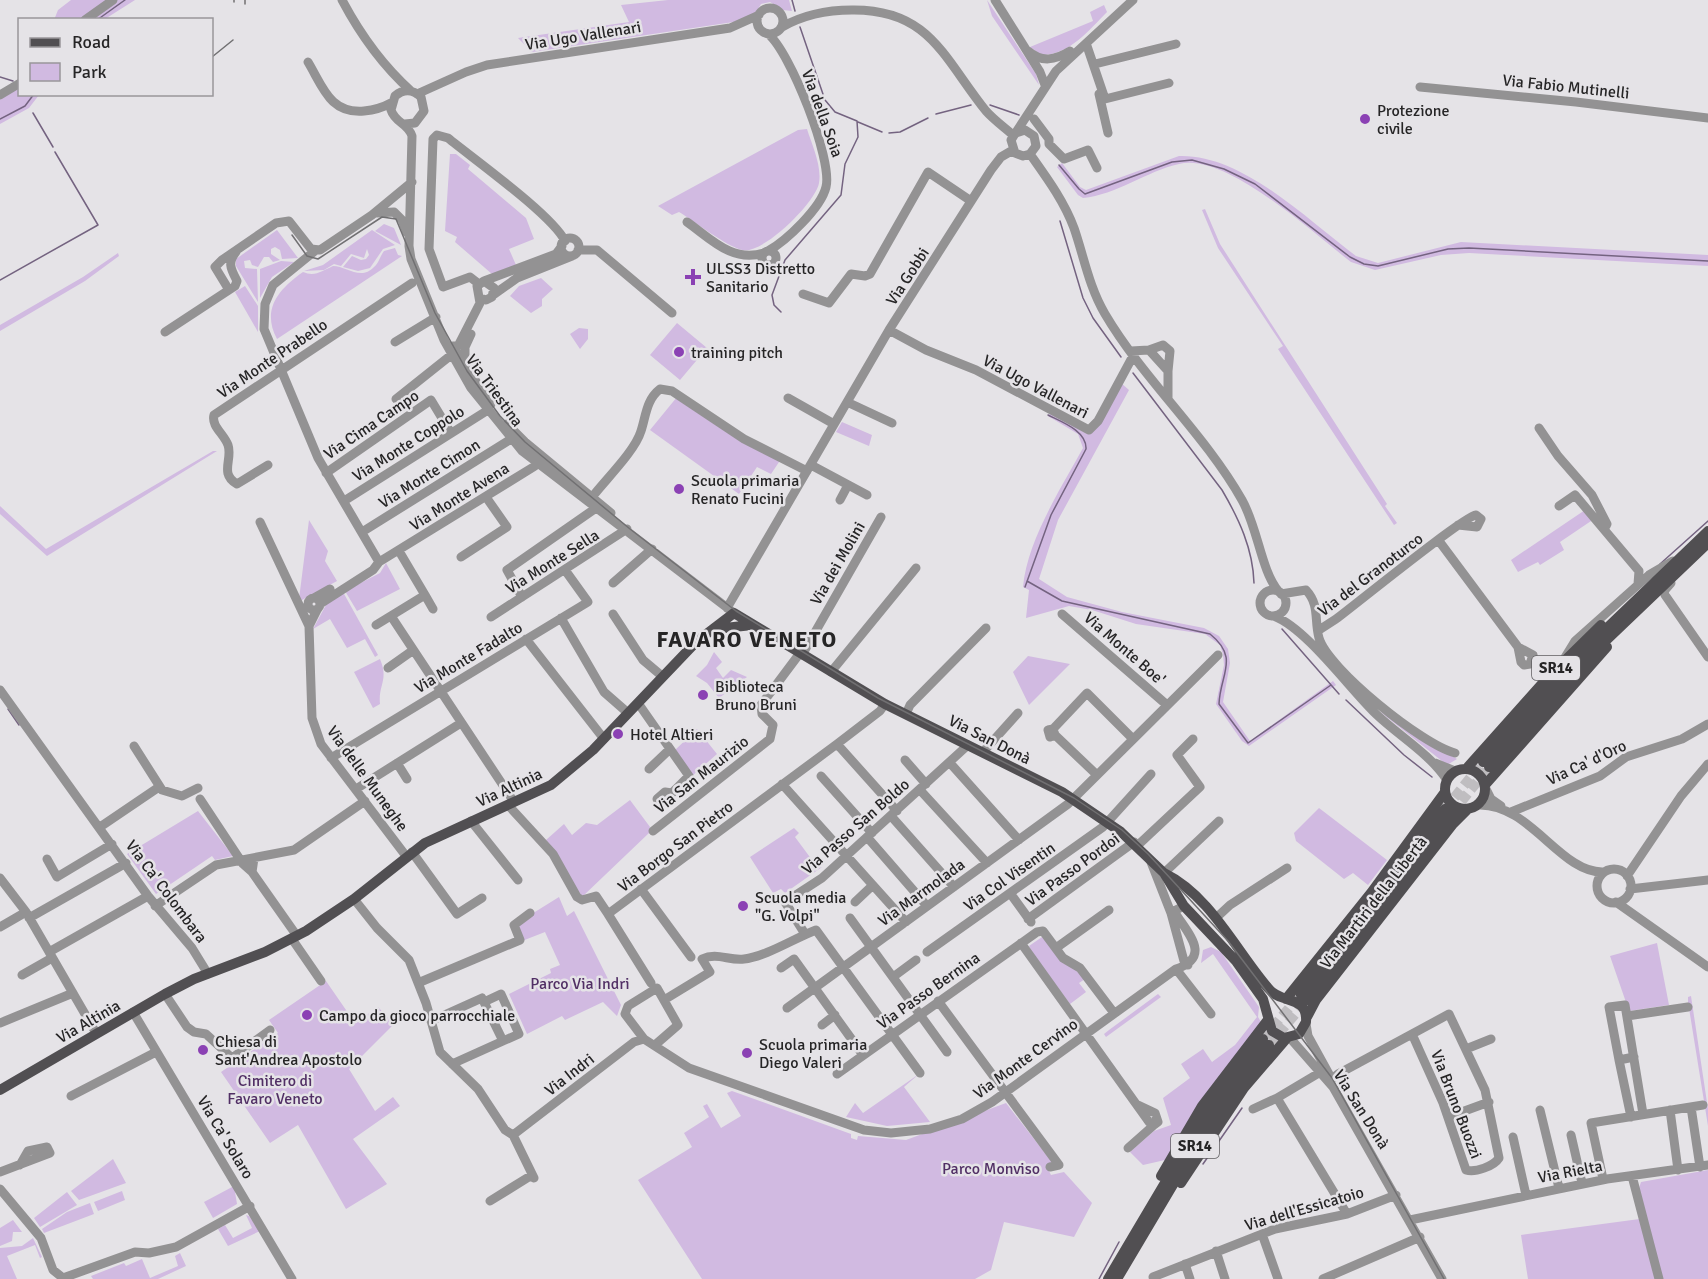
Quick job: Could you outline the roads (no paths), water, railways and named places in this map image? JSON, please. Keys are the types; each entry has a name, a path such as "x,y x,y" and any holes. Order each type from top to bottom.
{"main road":[{"name":"SR14","path":"1466,768 1561,663 1624,603 1708,531"},
{"name":"SR14","path":"1653,577 1559,677 1486,765 1641,605 1708,543"},
{"name":"SR14","path":"1485,786 1596,661 1641,605"},
{"name":"Via San Donà","path":"733,612 885,704 1073,799 1136,844 1164,873 1169,886 1184,906 1232,955 1261,996 1274,1033 1289,1038"},
{"name":"Via Altinia","path":"0,1090 165,994 295,937 354,899 409,854 471,821 558,781 604,739 696,642 720,629 733,612"},
{"path":"720,629 753,625"},
{"path":"1466,768 1479,774 1485,786 1485,794 1473,807 1455,807 1445,792 1447,780 1455,771 1466,768"},
{"name":"Via Martiri della Libertà","path":"1285,999 1371,893 1445,792"},
{"name":"Via Martiri della Libertà","path":"1306,1021 1316,1000 1453,824 1473,807"},
{"name":"Via Martiri della Libertà","path":"1304,997 1449,811"},
{"name":"Via San Donà","path":"1169,886 1216,918 1268,988 1285,999 1301,1005 1306,1021"},
{"path":"1136,1229 1146,1202 1184,1135 1268,1017 1275,1003 1285,999"},
{"path":"1128,1258 1147,1236 1244,1088 1289,1038 1299,1035 1306,1021"},
{"name":"SR14","path":"1108,1279 1201,1122 1266,1042 1219,1111 1128,1258 1119,1279"}],"street":[{"path":"88,18 113,0"},
{"path":"342,0 358,29 390,72 414,93 424,106 419,120 405,124"},
{"path":"995,0 1021,44 1039,63 1056,70"},
{"path":"1097,168 1088,150 1064,159 1049,144 1036,142 1028,131 1030,119 1045,86 1056,70 1133,0"},
{"name":"Via Ugo Vallenari","path":"414,93 487,65 730,28 747,22 770,8 803,16"},
{"path":"779,11 783,19 780,29"},
{"name":"Via Ugo Vallenari","path":"730,28 764,32 780,29 803,16 834,11 871,11 889,14 913,24 941,46 987,111 1015,134"},
{"path":"759,15 757,24 764,32"},
{"name":"Via della Soia","path":"687,222 730,253 753,257 767,256 819,203 828,178 808,110 781,48 780,29"},
{"name":"Via della Soia","path":"764,32 781,48"},
{"path":"1039,63 1086,44"},
{"path":"1086,44 1095,64 1105,99 1169,83"},
{"path":"1086,44 1108,133"},
{"path":"1095,64 1176,44"},
{"path":"308,62 338,107 352,112 371,110 393,100 402,92 414,93"},
{"path":"1039,63 1045,86"},
{"path":"390,72 393,116"},
{"name":"Via Ugo Vallenari","path":"424,106 443,83"},
{"path":"0,95 18,84"},
{"name":"Via Fabio Mutinelli","path":"1420,87 1708,118"},
{"path":"371,110 393,116 405,124 412,136 412,180 384,209"},
{"path":"1030,119 1010,142 1013,150 1023,156 1030,154 1036,142"},
{"path":"1030,119 1049,139 1049,144"},
{"name":"Via Triestina","path":"419,120 416,169 412,180 409,246 412,264 440,331 457,349 471,388 522,451 627,529"},
{"path":"1015,134 1028,131"},
{"path":"396,399 457,349 492,285 470,278 443,287 429,249 434,138 437,135 448,138 559,230 566,255 597,250 672,313"},
{"name":"Via Gobbi","path":"733,612 809,468 889,330 971,201 1001,158 1013,150"},
{"path":"1030,154 1058,194 1070,218 1099,304 1132,353 1243,501 1256,531 1271,582 1283,599 1297,631"},
{"path":"803,294 829,303 851,274 866,276 870,274 928,172 971,201"},
{"path":"229,290 216,270 220,262 285,220 290,222 310,248 318,250 401,199 411,201"},
{"path":"384,209 394,212 402,220 409,246"},
{"path":"487,297 476,292 482,283 556,254 563,243 575,240 575,253"},
{"path":"297,602 314,604 373,570 378,559 326,473 264,328 264,310 270,291 320,254 318,250"},
{"path":"230,270 231,259 236,252"},
{"path":"487,297 517,278 575,253"},
{"path":"165,332 237,283 230,270 220,262"},
{"name":"Via Monte Prabello","path":"268,465 235,484 227,471 229,447 213,418 412,283"},
{"path":"395,342 435,318"},
{"name":"Via Triestina","path":"435,318 457,349 466,369 514,432 593,496 627,529 733,612"},
{"name":"Via Ugo Vallenari","path":"889,330 926,350 976,370 1089,430 1098,421 1132,353"},
{"path":"1132,353 1158,346 1167,347 1170,351 1168,399"},
{"path":"1149,350 1168,371"},
{"path":"593,496 635,443 652,396 660,389 672,391 744,440 867,495"},
{"path":"788,398 834,424"},
{"path":"805,409 811,398"},
{"name":"Via Cima Campo","path":"326,473 431,400 451,433"},
{"path":"847,402 892,423"},
{"name":"Via Monte Coppolo","path":"344,501 488,410"},
{"path":"1539,428 1558,456 1592,495 1607,524 1605,527 1639,571 1638,584"},
{"name":"Via Monte Cimon","path":"362,532 512,439"},
{"name":"Via Monte Avena","path":"378,559 399,551 535,466"},
{"name":"Via Triestina","path":"566,485 586,496 593,496"},
{"path":"840,500 848,485"},
{"path":"1559,506 1575,495 1653,577 1638,584 1575,641 1561,663"},
{"name":"Via Triestina","path":"593,496 594,502 607,516"},
{"path":"461,557 507,527 486,497"},
{"path":"522,597 507,570 596,508"},
{"name":"Via dei Molini","path":"798,652 881,518"},
{"path":"260,522 309,626"},
{"name":"Via del Granoturco","path":"1319,630 1336,620 1458,525"},
{"name":"Via Monte Sella","path":"491,617 627,529"},
{"name":"Via del Granoturco","path":"1438,541 1518,647"},
{"path":"613,583 652,549"},
{"name":"Via Monte Avena","path":"399,551 433,609"},
{"path":"1265,567 1263,594 1260,601 1261,609 1265,614 1274,616 1297,631 1377,715 1433,762 1447,780"},
{"path":"831,672 916,568"},
{"name":"Via Monte Fadalto","path":"331,758 588,602 565,570"},
{"path":"1677,571 1664,591 1708,657"},
{"path":"1283,599 1297,590 1306,591 1313,600 1325,648 1388,714 1414,732 1455,753"},
{"path":"1263,594 1270,591 1283,599"},
{"path":"376,625 425,596"},
{"path":"1274,616 1282,613 1283,599"},
{"name":"Via delle Muneghe","path":"314,604 309,626 313,725 331,758 457,914 482,898"},
{"path":"613,614 643,660 662,676"},
{"name":"Via Monte Boe'","path":"1062,614 1167,705"},
{"path":"390,616 511,803"},
{"path":"561,618 604,692 628,713"},
{"path":"906,714 910,705 986,628"},
{"path":"526,639 604,739"},
{"path":"388,668 412,651"},
{"name":"Via San Maurizio","path":"653,831 770,739 773,725 762,714 761,705 798,652"},
{"name":"Via Monte Boe'","path":"1073,799 1218,654"},
{"name":"Via Ca' Colombara","path":"0,690 148,896 192,948 208,974"},
{"path":"1097,774 1054,732 1088,693 1133,739"},
{"path":"638,703 689,776 672,793 665,792 657,799"},
{"name":"Via Borgo San Pietro","path":"511,803 553,854 577,897 582,900 596,896 608,914 837,744 880,711 885,704"},
{"path":"982,752 1018,713"},
{"path":"356,789 461,723"},
{"name":"Via Ca' d'Oro","path":"1509,812 1600,776 1626,757 1682,739 1708,724"},
{"name":"Via Passo Pordoi","path":"1029,919 1136,844 1200,787 1177,755 1193,739"},
{"path":"837,744 954,887"},
{"name":"Via Passo San Boldo","path":"805,934 785,902 822,878 950,764 968,745"},
{"path":"134,746 159,787 179,796 198,788"},
{"path":"649,769 670,749"},
{"path":"905,760 923,787 987,863"},
{"path":"1433,762 1455,771"},
{"path":"397,763 407,779"},
{"path":"950,764 1019,840"},
{"path":"1616,902 1629,886 1637,860 1681,796 1708,764"},
{"name":"Via Col Visentin","path":"927,951 1107,822 1151,774"},
{"path":"821,776 927,906"},
{"path":"782,784 906,922"},
{"path":"1485,786 1491,799 1584,868 1604,899 1616,902 1634,912 1703,958 1708,967"},
{"path":"100,827 159,787"},
{"path":"200,799 252,872 321,981"},
{"name":"Via Marmolada","path":"787,1008 1073,799"},
{"path":"156,906 216,865 294,850 365,801"},
{"path":"1473,807 1509,812"},
{"path":"471,821 518,880"},
{"path":"1164,873 1219,821"},
{"path":"46,860 57,877 112,844"},
{"path":"1149,857 1169,886 1185,961"},
{"path":"252,872 254,858"},
{"path":"1584,868 1603,873 1637,860"},
{"path":"0,927 28,915 126,863"},
{"path":"1216,918 1230,904 1287,868"},
{"path":"1618,869 1629,886 1634,912"},
{"path":"1597,886 1597,880 1603,873"},
{"path":"0,878 28,915 96,1033"},
{"path":"1629,886 1641,888 1708,880"},
{"path":"855,902 873,885"},
{"path":"641,889 691,957"},
{"name":"Via Passo Pordoi","path":"1010,893 1037,932 1043,931 1056,948"},
{"path":"22,975 148,896"},
{"path":"354,899 377,928 409,960 440,1052 478,1089 505,1130 513,1134 533,1176 490,1201"},
{"name":"Via Monte Cervino","path":"644,1039 655,1045 666,1056 689,1068 873,1132 900,1133 938,1127 972,1114 1005,1093 1086,1032 1185,961 1194,957 1196,946 1174,911 1184,906"},
{"path":"1109,910 1056,948 1063,958 1080,968 1114,1013"},
{"path":"418,983 520,940 514,924 530,913"},
{"path":"608,914 651,983"},
{"path":"850,918 947,1052"},
{"path":"664,1000 710,972 702,959 714,956 748,958 816,930 920,1073"},
{"name":"Via Passo Bernina","path":"837,1074 1037,932"},
{"path":"1021,943 1138,1105 1158,1116 1158,1122 1128,1148"},
{"path":"781,968 794,959 863,1055"},
{"path":"893,977 916,960"},
{"path":"1176,969 1210,1014"},
{"path":"644,1039 627,1018 626,1009 657,988 678,1025 655,1045"},
{"path":"0,1023 73,993"},
{"path":"165,994 188,1027 194,1032 206,1034 232,1058 270,1030"},
{"path":"452,1064 519,1034 501,994 484,1002"},
{"path":"431,1021 482,998 502,1041"},
{"path":"938,1001 1059,1164 1050,1167"},
{"path":"1631,1117 1609,1007 1625,1005 1643,1114"},
{"path":"1627,1016 1688,1007"},
{"name":"Via Ca' Solaro","path":"134,1012 292,1279"},
{"name":"Via Bruno Buozzi","path":"1330,1079 1412,1034 1449,1014 1489,1102 1498,1158 1495,1163 1469,1172 1466,1170 1448,1117 1412,1034"},
{"path":"822,1025 835,1015"},
{"name":"Via San Donà","path":"1306,1021 1308,1036 1323,1070"},
{"name":"Via San Donà","path":"1289,1038 1330,1079 1382,1170"},
{"name":"Via Indri","path":"513,1134 634,1042 644,1039"},
{"path":"1466,1049 1491,1039"},
{"path":"71,1096 156,1052"},
{"path":"1619,1060 1634,1057"},
{"path":"1253,1109 1277,1098 1323,1070"},
{"name":"Via San Donà","path":"1330,1079 1441,1276"},
{"path":"1277,1098 1347,1214"},
{"path":"1448,1117 1489,1102"},
{"path":"1603,1179 1591,1123 1703,1105"},
{"path":"1691,1107 1704,1166"},
{"path":"1540,1110 1559,1188"},
{"path":"1670,1110 1678,1170"},
{"path":"1571,1135 1582,1183"},
{"path":"1512,1137 1526,1195"},
{"path":"0,1172 20,1165"},
{"name":"Via Rielta","path":"1410,1220 1603,1179 1704,1166"},
{"path":"1632,1176 1659,1279"},
{"path":"0,1188 41,1238 53,1270 63,1278 135,1252 149,1253 176,1247 250,1206"},
{"name":"Via dell'Essicatoio","path":"1153,1277 1262,1234 1347,1214 1396,1195"},
{"path":"1262,1234 1278,1279"},
{"path":"1328,1278 1420,1237"},
{"path":"1216,1251 1225,1279"},
{"path":"1185,1264 1190,1279"},
{"path":"1430,1279 1441,1276"}],"waterway":[{"path":"100,18 125,0"},
{"path":"792,0 795,11"},
{"path":"781,312 774,305 772,295 785,260 841,195 845,164 858,137 857,121 835,112 825,100 800,27"},
{"path":"0,77 13,81"},
{"path":"0,119 25,106 32,96"},
{"path":"936,114 971,105"},
{"path":"990,105 1019,115"},
{"path":"33,113 53,147"},
{"path":"889,133 900,132 928,118"},
{"path":"858,122 882,132"},
{"path":"0,280 98,225 55,152"},
{"path":"1059,165 1085,194 1172,162 1192,160 1224,169 1255,184 1350,257 1364,264 1378,266 1448,249 1469,248 1708,261"},
{"path":"1060,221 1083,298 1093,318 1121,357"},
{"path":"1133,373 1222,490 1248,546 1254,583"},
{"path":"1025,587 1051,515 1086,449 1078,432 1048,415"},
{"path":"1660,564 1708,521"},
{"path":"1027,581 1062,601 1210,634 1219,643 1226,659 1219,704 1248,743 1331,685"},
{"path":"1282,629 1339,694"},
{"path":"1346,700 1404,755 1432,777"},
{"path":"8,709 19,725"},
{"path":"1203,1164 1242,1108"},
{"path":"1099,1279 1119,1242"}],"tunnel":[{"path":"1445,809 1483,762"},
{"path":"1452,813 1489,767"},
{"path":"1263,1039 1300,995"},
{"path":"1269,1045 1307,1000"}],"tram line":[{"path":"213,56 233,40"},
{"path":"292,235 307,256 318,259 382,217 396,219 435,313 467,371 500,416 525,442 630,529 736,611 878,698 1074,798 1122,830 1148,854 1228,941 1332,1078 1444,1279"}],"place":[{"name":"Protezione civile","path":"1365,119"},
{"name":"ULSS3 Distretto Sanitario","path":"693,277"},
{"name":"training pitch","path":"679,352"},
{"name":"Scuola primaria Renato Fucini","path":"679,489"},
{"name":"Biblioteca Bruno Bruni","path":"703,695"},
{"name":"Hotel Altieri","path":"618,734"},
{"name":"Scuola media \"G. Volpi\"","path":"743,906"},
{"name":"Campo da gioco parrocchiale","path":"307,1015"},
{"name":"Chiesa di Sant'Andrea Apostolo","path":"203,1050"},
{"name":"Scuola primaria Diego Valeri","path":"747,1053"}],"district":[{"name":"FAVARO VENETO","path":"747,639"}],"park label":[{"name":"Parco Via Indri","path":"580,983"},
{"name":"Cimitero di Favaro Veneto","path":"275,1089"},
{"name":"Parco Monviso","path":"991,1168"}]}
